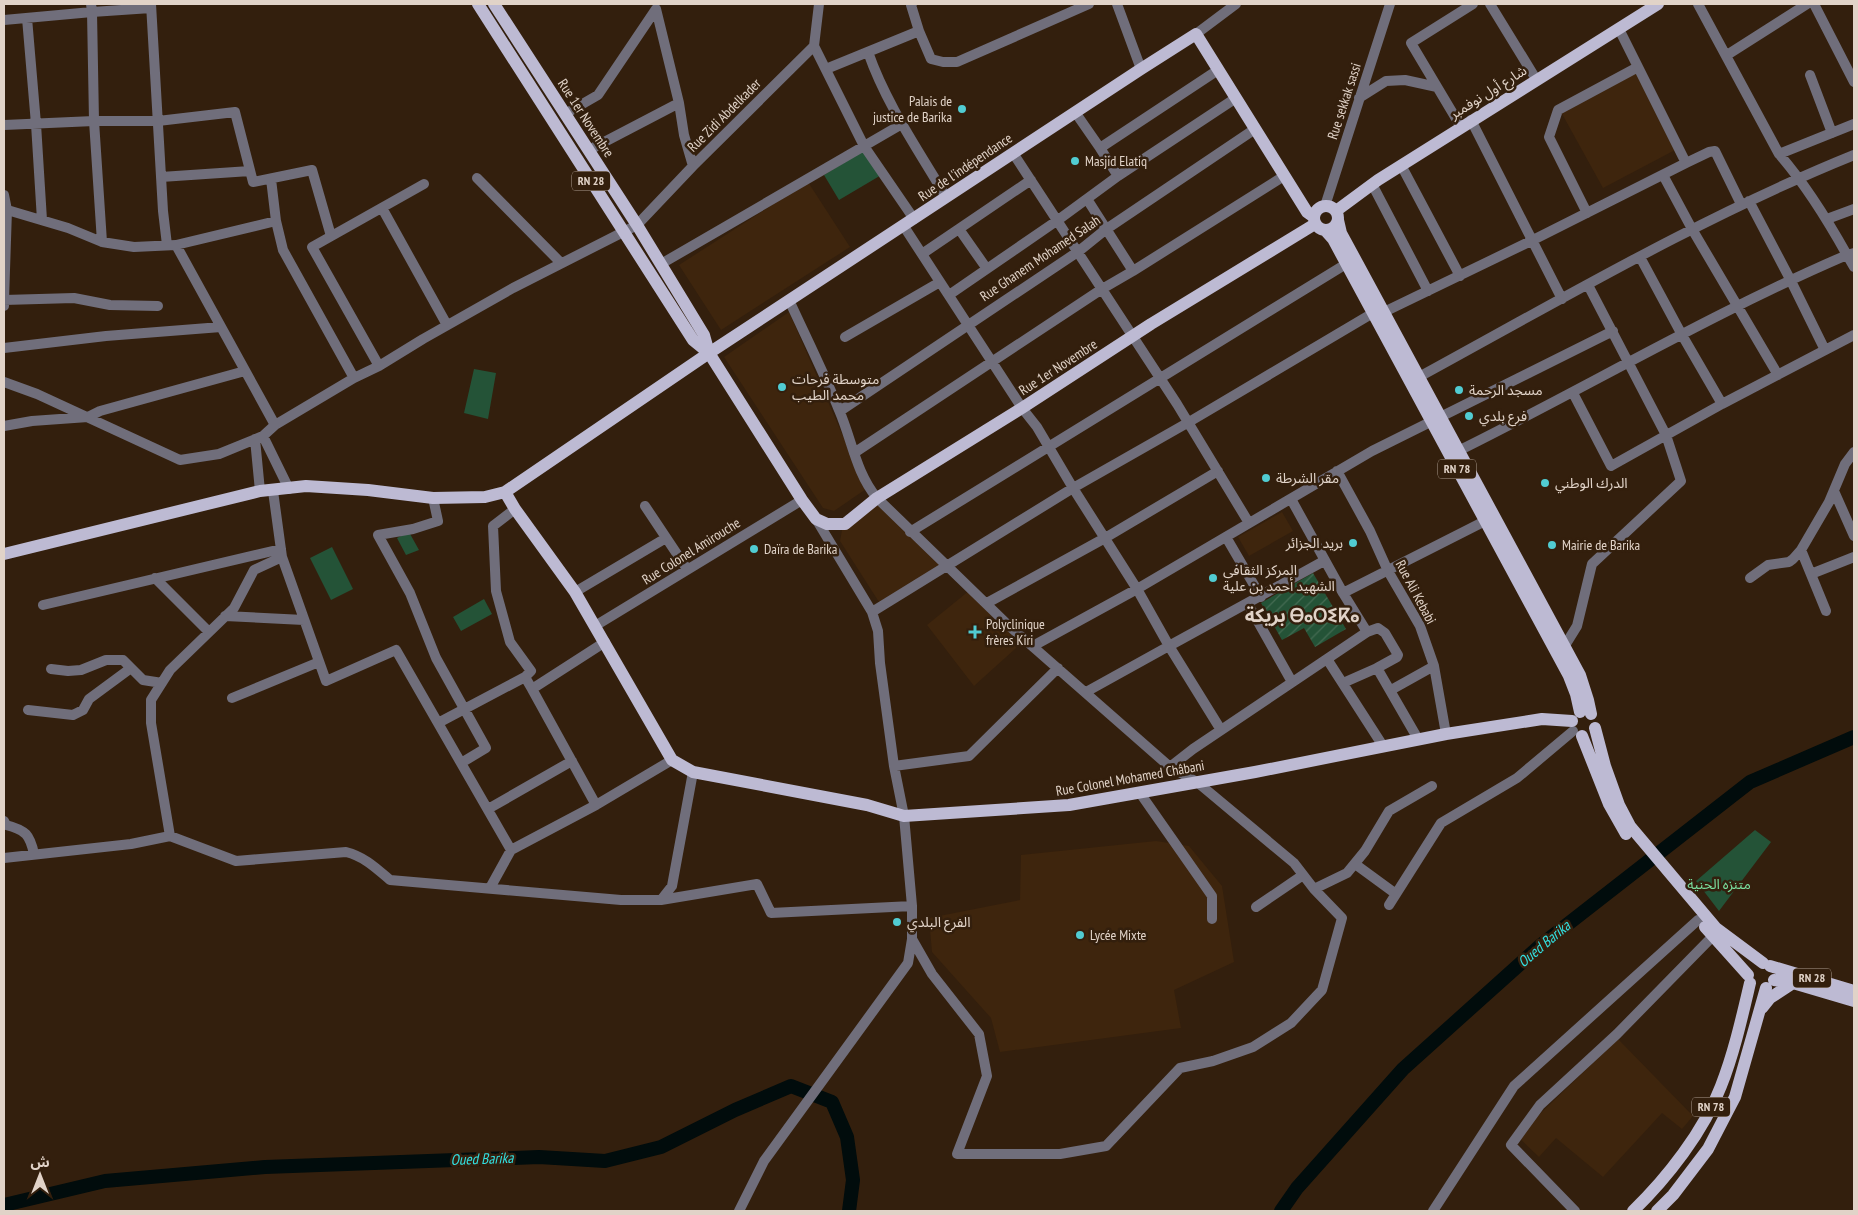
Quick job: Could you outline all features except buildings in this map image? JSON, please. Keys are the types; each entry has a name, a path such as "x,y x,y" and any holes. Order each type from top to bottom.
{"main road":[{"name":"RN 28","path":"478,4 693,340 709,353 816,519"},
{"name":"Rue 1er Novembre","path":"494,4 637,225 704,335 709,353"},
{"name":"شارع أول نوفمبر","path":"1333,213 1401,165 1536,79 1619,29 1651,6"},
{"name":"Rue de l'indépendance","path":"505,492 709,353 1196,34"},
{"path":"1196,34 1307,212 1318,224 1333,228 1333,213"},
{"path":"1318,224 1318,209 1333,213"},
{"path":"1333,213 1378,312 1420,377 1436,420 1460,450 1490,519 1580,675 1588,700 1580,723 1596,720 1595,728 1605,766 1627,829"},
{"name":"Rue 1er Novembre","path":"816,519 828,524 844,524 877,498 1134,336 1318,224"},
{"name":"RN 78","path":"1318,224 1333,240 1346,264 1378,312 1490,519 1569,676 1576,694 1580,723 1609,804 1627,829 1687,901 1698,920 1749,979 1721,1087 1709,1111 1669,1171 1633,1211"},
{"path":"4,554 260,491 306,486 359,489 433,498 485,497 505,492 575,592 672,760"},
{"name":"Rue Colonel Mohamed Châbani","path":"672,760 693,772 867,805 904,816 1069,806 1446,734 1542,719 1580,723"},
{"path":"1687,901 1716,928 1766,964 1775,973 1760,1010"},
{"path":"1766,964 1755,964 1752,967 1749,979 1755,988 1770,984 1793,983"},
{"name":"RN 28","path":"1766,964 1854,991"},
{"name":"RN 28","path":"1793,983 1854,1001"},
{"path":"1760,1010 1770,998 1793,983"},
{"name":"RN 78","path":"1657,1211 1708,1149 1735,1097 1760,1010"}],"street":[{"path":"819,4 814,46 864,146 909,222 922,254 1037,428 1137,589 1169,646 1221,730"},
{"path":"912,4 919,30 932,59 943,62 957,62 1089,4"},
{"path":"1117,4 1141,69"},
{"name":"Rue de l'indépendance","path":"1196,34 1223,7 1236,4"},
{"name":"Rue sekkak sassi","path":"1333,213 1359,98 1390,4"},
{"path":"1472,4 1411,43 1437,87 1466,123 1533,240 1562,299"},
{"path":"1490,4 1536,79"},
{"path":"1698,4 1779,154 1800,177 1851,254 1854,267"},
{"path":"1726,55 1807,4"},
{"path":"1814,4 1854,82"},
{"path":"4,20 92,8 151,6 161,177 171,245 275,425"},
{"path":"565,114 598,95 656,6"},
{"path":"656,6 679,103 684,135 693,166"},
{"path":"92,8 94,120 102,242"},
{"path":"27,18 42,220"},
{"path":"1619,29 1686,163"},
{"path":"826,68 919,30"},
{"name":"Rue Zidi Abdelkader","path":"4,382 37,394 180,460 219,454 259,437 275,425 354,378 379,366 561,263 623,230 637,225 693,166 814,46"},
{"path":"868,52 875,73 902,124 946,197"},
{"path":"1587,213 1549,137 1558,110 1638,68"},
{"path":"1100,148 1218,70"},
{"path":"1810,74 1832,133"},
{"path":"1359,98 1386,81 1405,80 1437,87"},
{"path":"948,294 1058,220 1118,176 1236,98"},
{"path":"589,150 679,103"},
{"path":"4,125 94,120 158,121 236,112 254,182 312,170 331,236"},
{"path":"1075,112 1118,176"},
{"path":"661,264 902,124"},
{"path":"1779,154 1854,124"},
{"name":"Rue Ghanem Mohamed Salah","path":"840,411 1079,251 1105,230 1255,129"},
{"path":"872,612 1073,488 1378,312 1460,276 1709,152 1715,151 1790,279 1825,350"},
{"path":"1013,153 1079,251 1134,336 1159,379 1189,422 1249,523"},
{"path":"1420,377 1692,229 1800,177 1854,155"},
{"path":"1401,165 1460,276"},
{"path":"161,177 250,171"},
{"path":"1663,175 1737,307 1778,374"},
{"path":"854,453 1102,288 1133,271 1284,176"},
{"path":"478,178 561,263"},
{"path":"271,179 276,221 283,250 354,378"},
{"path":"922,254 1031,180"},
{"path":"379,366 312,247 424,184"},
{"path":"1372,184 1428,291"},
{"path":"4,195 6,210 4,306"},
{"path":"1087,199 1105,230 1133,271"},
{"path":"382,208 447,326"},
{"path":"1827,219 1854,209"},
{"path":"6,210 68,228 102,242 134,247 171,245 276,221"},
{"path":"960,229 987,269"},
{"path":"1460,450 1790,279 1851,254"},
{"path":"1640,257 1722,404"},
{"path":"910,532 1346,264"},
{"path":"845,337 940,282"},
{"path":"1564,647 1577,626 1592,564 1681,481 1666,435 1588,285"},
{"path":"4,300 74,298 110,305 158,306"},
{"path":"789,300 840,411 862,476 877,498 1007,624 1170,767 1197,782 1294,863 1314,889 1342,918 1322,990 1291,1023 1253,1047 1213,1061 1180,1068 1106,1146 1060,1154 957,1154 987,1076 979,1034 932,974 912,939"},
{"path":"4,348 106,336 220,327"},
{"path":"1033,646 1137,589 1372,451 1614,332"},
{"path":"1573,393 1611,466 1722,404 1854,335"},
{"path":"4,426 32,421 88,417 100,411 245,371"},
{"path":"4,387 15,386"},
{"path":"259,437 289,488"},
{"path":"259,437 260,491"},
{"path":"1750,578 1768,565 1789,562 1801,550 1834,491 1845,464 1854,452"},
{"path":"987,603 1105,538 1218,471"},
{"name":"Rue Ali Kebabi","path":"1337,471 1370,531 1388,571 1420,626 1434,666 1446,734"},
{"path":"273,491 281,553 326,681 396,650 511,850"},
{"path":"1834,491 1854,536"},
{"path":"433,498 438,520 413,529 378,535 410,593 436,658 486,748 461,762"},
{"path":"1291,498 1324,561 1366,632"},
{"name":"Rue Colonel Amirouche","path":"595,626 802,500"},
{"path":"645,506 687,569"},
{"path":"438,723 465,710 531,671 510,642 496,591 493,526 516,509"},
{"path":"739,1211 764,1161 908,963 912,939 912,906 904,816 894,766 878,632 872,612 816,519"},
{"path":"1342,593 1490,519"},
{"path":"1226,537 1261,597"},
{"path":"575,592 666,538"},
{"path":"1801,550 1826,610"},
{"path":"43,605 155,578 281,553"},
{"path":"170,836 151,723 151,700 170,670 234,608 254,570 281,553"},
{"path":"1811,574 1854,557"},
{"path":"1086,692 1324,561"},
{"path":"155,578 209,632"},
{"path":"1248,604 1292,682"},
{"path":"225,616 304,620"},
{"path":"1170,767 1221,730 1366,632 1378,628 1382,630 1398,655 1397,657 1342,683"},
{"path":"532,689 605,642"},
{"path":"1327,659 1383,746"},
{"path":"51,669 81,670 106,660 123,660 143,680 162,683"},
{"path":"232,698 319,662"},
{"path":"1391,690 1434,666"},
{"path":"28,710 73,715 83,710 89,698 131,668"},
{"path":"894,766 969,756 1058,668"},
{"path":"1377,668 1418,740"},
{"path":"525,676 596,805"},
{"path":"1389,905 1441,823 1517,778 1580,723"},
{"path":"490,888 511,850 596,805 672,760"},
{"path":"488,809 572,761"},
{"path":"661,900 672,886 693,772"},
{"path":"1314,889 1347,873 1366,851 1389,811 1432,786"},
{"path":"1140,793 1212,896 1212,919"},
{"path":"4,821 6,825 20,828 29,836 34,854"},
{"path":"4,858 130,844 170,836 236,861 346,852 367,860 390,880 621,900 661,900 757,884 771,913 912,906"},
{"path":"1355,864 1396,894"},
{"path":"1256,907 1303,875"},
{"path":"1433,1211 1514,1086 1698,920"},
{"path":"1575,1211 1511,1145 1540,1105 1617,1034 1713,936"}],"shaded area":[{"path":"1635,72 1677,149 1603,188 1561,112"},
{"path":"808,182 850,247 721,330 679,265"},
{"name":"متوسطة فرحات محمد الطيب","path":"789,312 866,489 834,511 823,508 724,357"},
{"path":"879,504 942,566 879,602 840,541 842,530"},
{"path":"1282,512 1293,531 1249,556 1238,537"},
{"name":"Polyclinique frères Kiri","path":"970,590 1026,639 974,686 927,625"},
{"name":"Lycée Mixte","path":"1156,841 1189,846 1222,886 1234,962 1174,990 1181,1028 1000,1052 991,1018 932,952 929,918 1020,900 1021,855"},
{"path":"1618,1039 1693,1116 1682,1129 1662,1113 1603,1177 1556,1138 1539,1157 1517,1136"}],"green space":[{"path":"868,148 883,174 839,200 824,175"},
{"path":"474,369 496,373 488,419 464,413"},
{"path":"409,532 419,550 406,555 397,538"},
{"path":"332,547 353,589 331,600 310,558"},
{"path":"1313,573 1346,629 1315,647 1304,628 1282,640 1261,603"},
{"path":"484,599 492,614 461,631 453,617"},
{"name":"متنزه الحنية","path":"1755,830 1771,842 1719,911 1696,881"}],"waterway":[{"name":"Oued Barika","path":"1281,1211 1297,1188 1403,1069 1541,945 1750,782 1854,737"},
{"name":"Oued Barika","path":"4,1205 105,1181 265,1167 539,1157 605,1161 661,1147 735,1110 791,1086 832,1102 847,1137 853,1180 849,1211"}],"place":[{"name":"Palais de justice de Barika","path":"962,109"},
{"name":"Masjid Elatiq","path":"1075,161"},
{"name":"متوسطة فرحات محمد الطيب","path":"782,387"},
{"name":"مسجد الرحمة","path":"1459,390"},
{"name":"فرع بلدي","path":"1469,416"},
{"name":"مقر الشرطة","path":"1266,478"},
{"name":"الدرك الوطني","path":"1545,483"},
{"name":"بريد الجزائر","path":"1353,543"},
{"name":"Mairie de Barika","path":"1552,545"},
{"name":"Daïra de Barika","path":"754,549"},
{"name":"المركز الثقافي الشهيد أحمد بن علية","path":"1213,578"},
{"name":"Polyclinique frères Kiri","path":"975,632"},
{"name":"الفرع البلدي","path":"897,922"},
{"name":"Lycée Mixte","path":"1080,935"}],"district":[{"name":"بريكة ⴱⴰⵔⵉⴽⴰ","path":"1302,615"}]}
